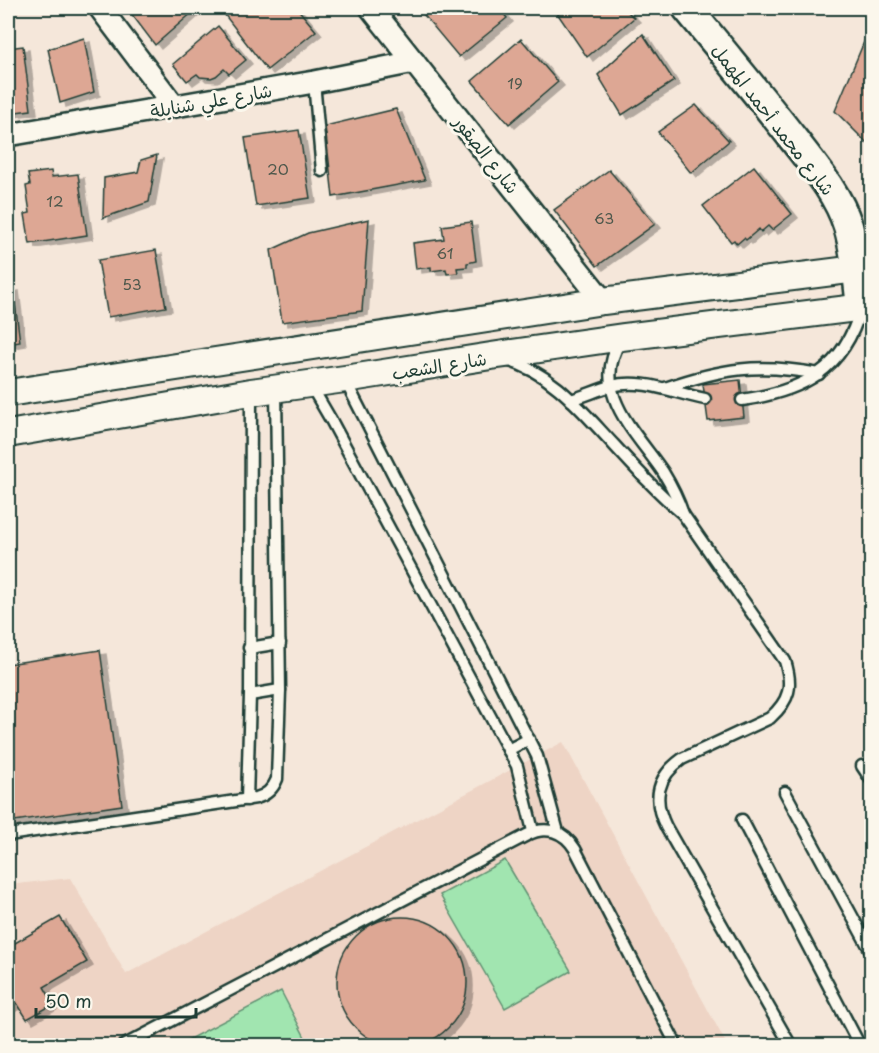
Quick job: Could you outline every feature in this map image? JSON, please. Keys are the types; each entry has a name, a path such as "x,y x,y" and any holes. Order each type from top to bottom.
{"main road":[{"name":"شارع محمد أحمد المهمل","path":"687,8 777,118 836,198 864,268 866,307"}],"street":[{"path":"100,8 174,106"},
{"name":"شارع الصقور","path":"371,8 603,301"},
{"name":"شارع علي شنابلة","path":"8,135 314,82 414,62"},
{"path":"8,393 603,301 864,268"},
{"name":"شارع الشعب","path":"8,434 250,392 491,356 866,307"}],"lane":[{"path":"314,82 322,171"},
{"path":"742,400 783,392 819,374 843,349 866,307"},
{"path":"623,337 616,348 610,373 611,386 618,407 662,472 683,514 785,661 789,673 790,686 780,709 770,718 673,765 661,783 658,804 666,827 791,1046"},
{"path":"491,356 514,362 554,385 652,486 683,514"},
{"path":"665,388 741,368 793,369 819,374"},
{"path":"345,379 537,756 558,832"},
{"path":"310,384 517,766 533,831"},
{"path":"571,400 611,386 635,384 665,388 705,399"},
{"path":"8,835 247,800 264,796 272,789 277,779 280,690 276,388"},
{"path":"247,800 250,695 250,392"},
{"path":"249,648 280,643"},
{"path":"250,695 280,690"},
{"path":"508,750 529,739"},
{"path":"862,766 872,781"},
{"path":"785,792 872,953"},
{"path":"742,820 860,1046"},
{"path":"123,1046 533,831 541,830 558,832 565,836 576,849 676,1046"}],"shaded area":[{"path":"563,742 727,1045 8,1045 8,885 70,878 126,974"}],"green space":[{"path":"505,860 571,971 505,1008 440,895"},
{"path":"281,991 309,1045 178,1045"}],"building":[{"path":"127,8 191,8 194,11 155,45"},
{"path":"232,8 297,8 316,31 267,70 224,14"},
{"path":"431,8 499,8 507,18 459,57 423,14"},
{"path":"564,8 624,8 634,18 587,57 557,13"},
{"path":"218,26 246,60 229,74 224,69 211,78 200,77 197,74 187,81 173,64"},
{"path":"869,30 872,31 872,148 835,111"},
{"path":"643,34 674,81 622,115 598,75"},
{"path":"84,38 94,92 60,103 48,49"},
{"path":"521,39 558,82 509,124 472,81"},
{"path":"23,46 31,110 8,113 8,48"},
{"path":"696,105 729,141 691,173 658,132"},
{"path":"396,109 425,180 333,197 325,126"},
{"path":"299,130 310,198 256,206 245,138"},
{"path":"157,155 149,202 103,218 104,178 138,172 141,160"},
{"path":"754,166 792,214 772,230 768,226 761,232 759,229 737,244 734,240 731,242 703,206"},
{"path":"609,170 655,224 597,266 554,210"},
{"path":"51,171 52,177 78,174 87,235 30,244 25,214 30,213 26,186 30,185 28,174"},
{"path":"369,219 362,311 282,322 271,250 308,233"},
{"path":"471,222 476,261 467,263 467,267 457,268 458,273 447,274 446,269 431,271 431,267 416,269 413,243 444,239 442,226"},
{"path":"156,250 166,307 108,317 98,260"},
{"path":"13,287 20,342 8,344 8,288"},
{"path":"740,380 744,417 708,421 703,384"},
{"path":"100,650 122,805 8,822 8,664"},
{"path":"60,917 87,962 44,987 54,1004 27,1019 17,1003 8,1008 8,947"},
{"path":"402,917 427,922 448,936 462,957 467,982 462,1007 448,1028 427,1042 402,1047 377,1042 356,1028 342,1007 337,982 342,957 356,936 377,922"}]}
